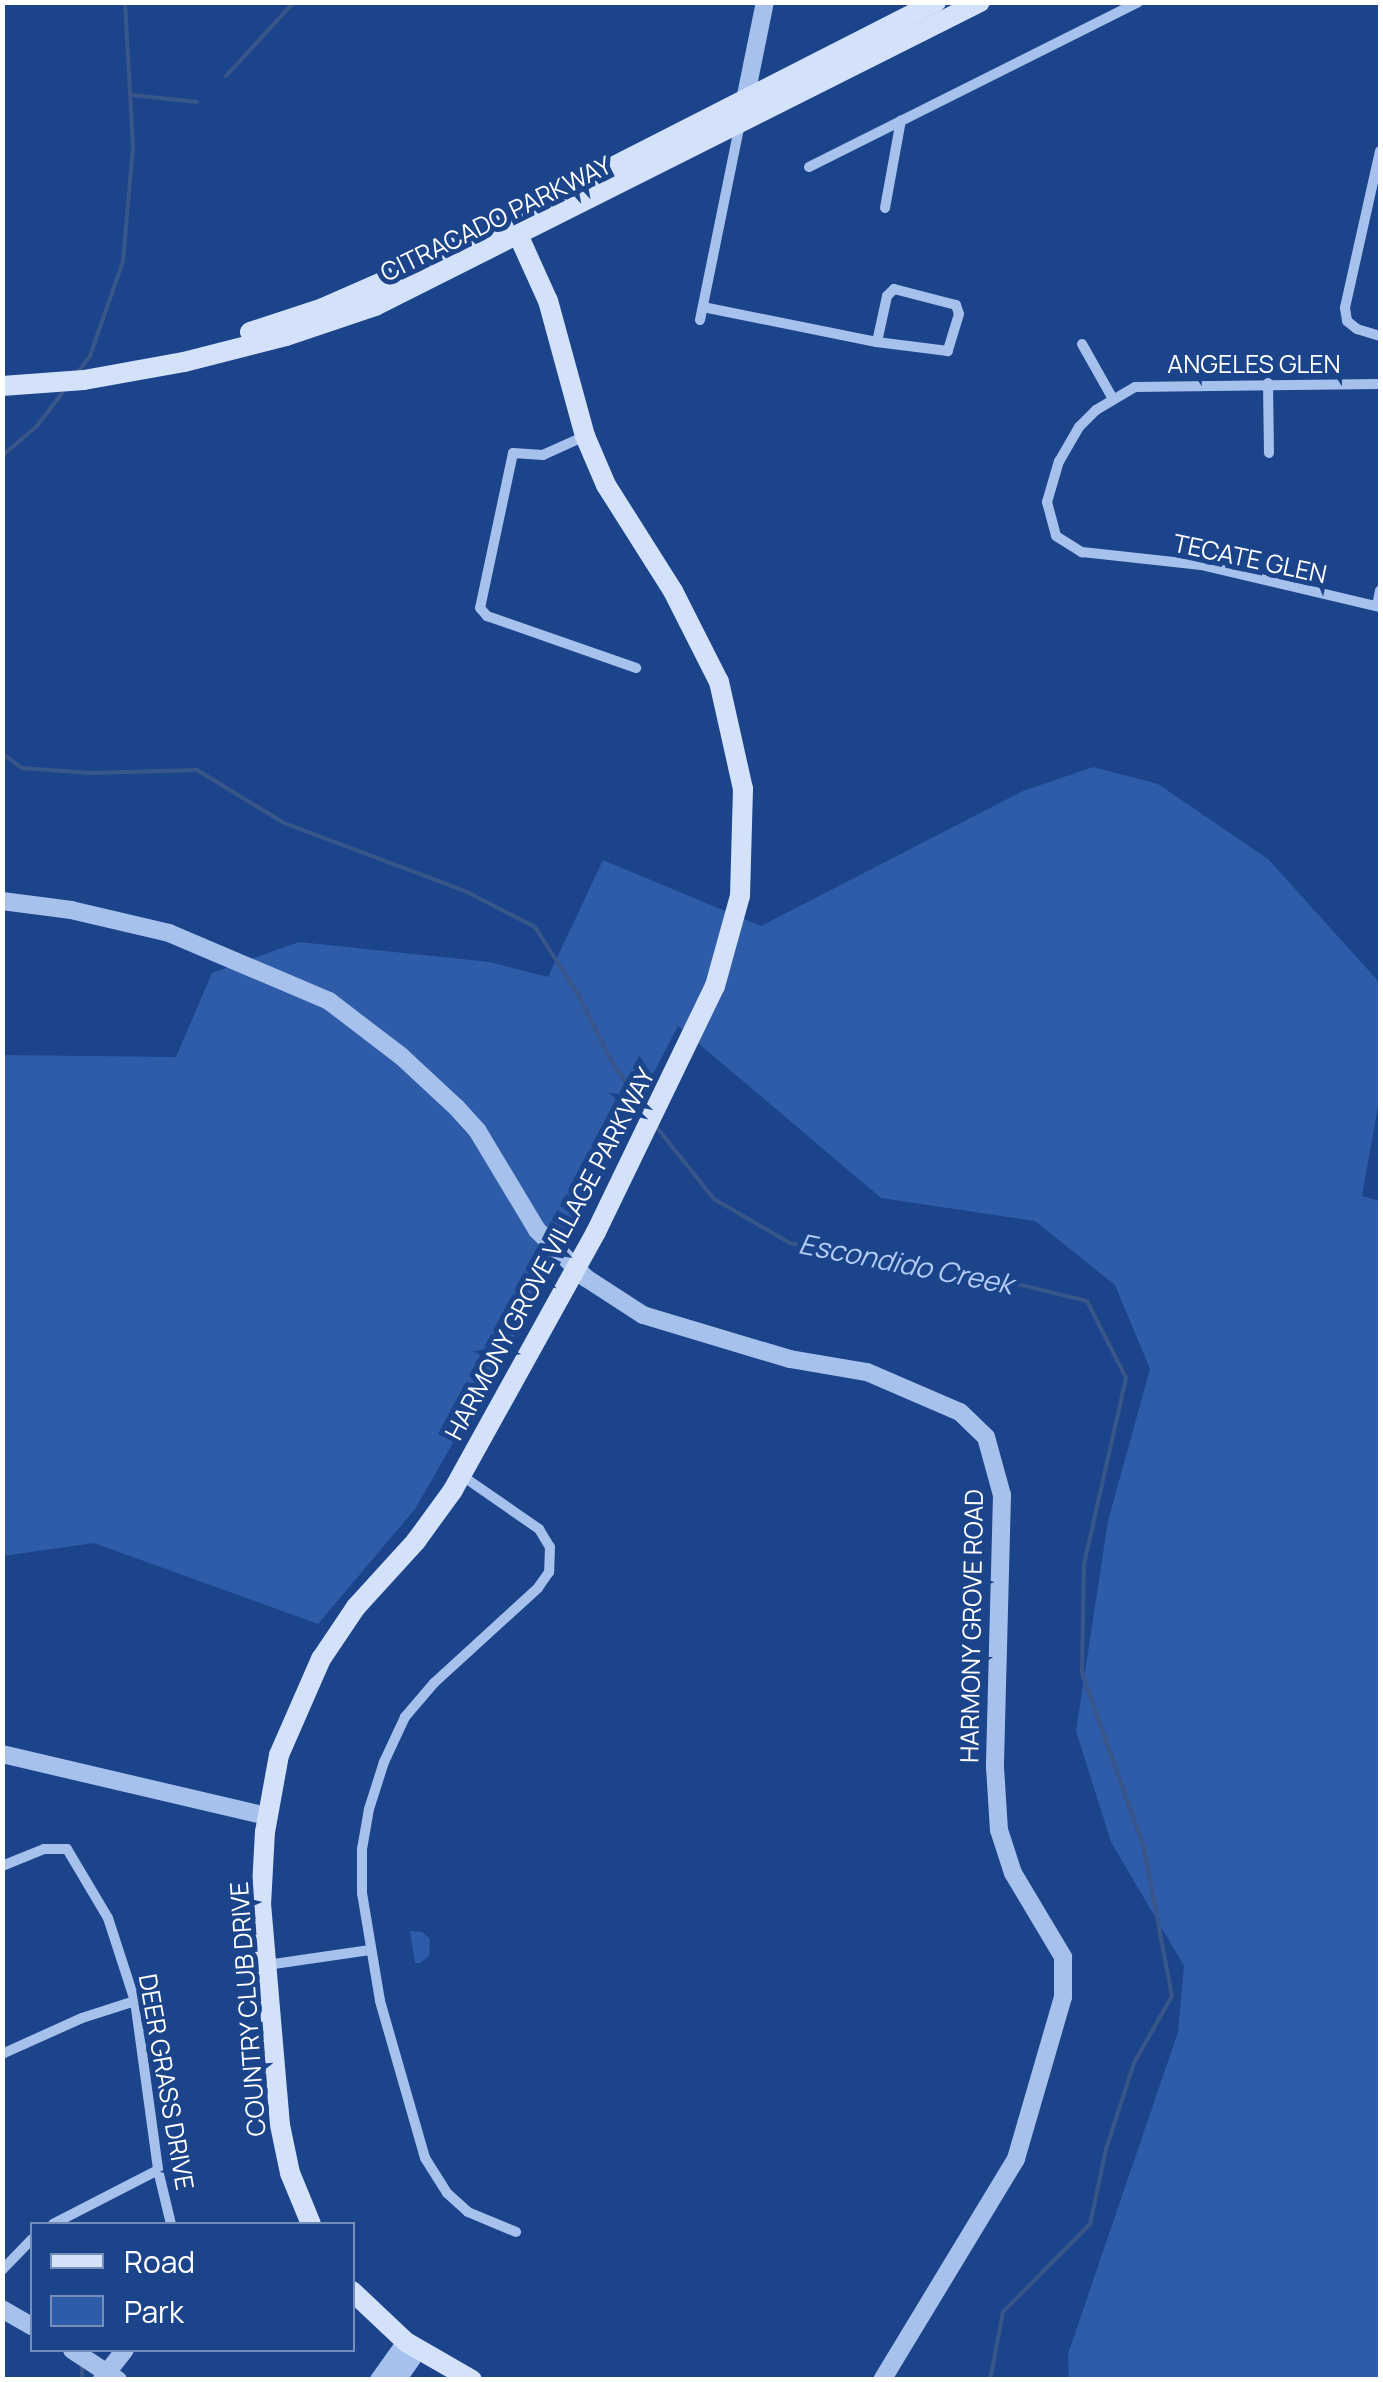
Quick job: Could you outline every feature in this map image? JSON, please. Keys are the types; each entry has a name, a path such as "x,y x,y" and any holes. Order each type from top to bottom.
{"main road":[{"name":"CITRACADO PARKWAY","path":"2,386 186,356 361,311 745,100 936,2"},
{"name":"CITRACADO PARKWAY","path":"515,228 740,123 980,2"},
{"path":"740,123 744,110 778,92 783,80"},
{"name":"HARMONY GROVE VILLAGE PARKWAY","path":"267,1816 279,1755 321,1659 356,1607 430,1524 462,1475 596,1232 673,1074 728,946 740,896 743,789 719,682 672,591 606,484 585,436 548,301 515,228"},
{"name":"CITRACADO PARKWAY","path":"2,374 33,379"},
{"name":"COUNTRY CLUB DRIVE","path":"267,1816 261,1890 280,2125 290,2173 309,2222"},
{"path":"355,2294 412,2346 472,2380"}],"street":[{"path":"745,100 764,2"},
{"path":"810,167 1119,7 1138,2"},
{"path":"885,208 900,120"},
{"path":"700,320 740,123"},
{"path":"1380,151 1345,308 1347,321 1357,329 1380,336"},
{"path":"703,307 877,342 948,351 959,314 956,305 894,289 887,296 877,342"},
{"path":"1082,344 1112,399"},
{"path":"1268,383 1269,453"},
{"name":"ANGELES GLEN","path":"1056,536 1047,502 1059,461 1080,427 1112,399 1135,387 1380,384"},
{"path":"585,436 543,454 514,453 480,608 487,616 636,668"},
{"name":"TECATE GLEN","path":"1056,536 1082,552 1201,566 1379,607"},
{"path":"1379,607 1380,590"},
{"name":"HARMONY GROVE ROAD","path":"2,901 71,910 168,934 328,1001 402,1056 457,1108 477,1130 537,1230 574,1269 643,1315 790,1358 867,1372 938,1401 975,1424 994,1453 1002,1494 995,1767 999,1830 1012,1873 1063,1957 1064,1997 1016,2159 882,2380"},
{"path":"462,1475 539,1529 550,1547 551,1562 538,1588 414,1705 390,1747 362,1849 370,1950 413,2126 430,2169 468,2212 516,2232"},
{"path":"2,1754 267,1816"},
{"name":"DEER GRASS DRIVE","path":"2,1866 52,1847 70,1852 108,1918 135,2001 158,2170 171,2222"},
{"path":"266,1965 370,1950"},
{"path":"2,2054 82,2018 135,2001"},
{"path":"56,2222 158,2170"},
{"path":"2,2270 30,2241"},
{"path":"2,2308 30,2325"},
{"path":"379,2380 412,2346"},
{"path":"397,2380 412,2346"},
{"path":"75,2352 109,2377 124,2352"}],"green space":[{"path":"1093,767 1158,784 1268,859 1380,983 1380,1095 1362,1196 1380,1201 1380,2379 1069,2379 1068,2354 1178,2032 1184,1966 1111,1842 1076,1731 1108,1521 1150,1369 1115,1285 1035,1221 881,1198 678,1026 542,1288 415,1509 318,1624 94,1543 3,1556 2,1055 176,1057 212,973 299,942 490,962 548,977 603,860 761,926 1023,791"},
{"path":"410,1931 422,1932 430,1939 429,1956 420,1963 415,1963"}],"waterway":[{"name":"Escondido Creek","path":"78,372 90,356 123,261 133,146 125,2"},
{"path":"226,76 294,2"},
{"path":"132,95 197,102"},
{"name":"Escondido Creek","path":"2,456 37,426 66,388"},
{"name":"Escondido Creek","path":"2,753 22,768 91,773 197,770 284,823 465,891 535,927 577,993 610,1059 646,1112"},
{"name":"Escondido Creek","path":"654,1124 714,1199 790,1243 865,1260 943,1266 1087,1301 1126,1378 1084,1564 1082,1673 1144,1848 1172,1996 1134,2063 1106,2149 1090,2224 1003,2312 990,2380"},
{"path":"82,2366 82,2380"}]}
